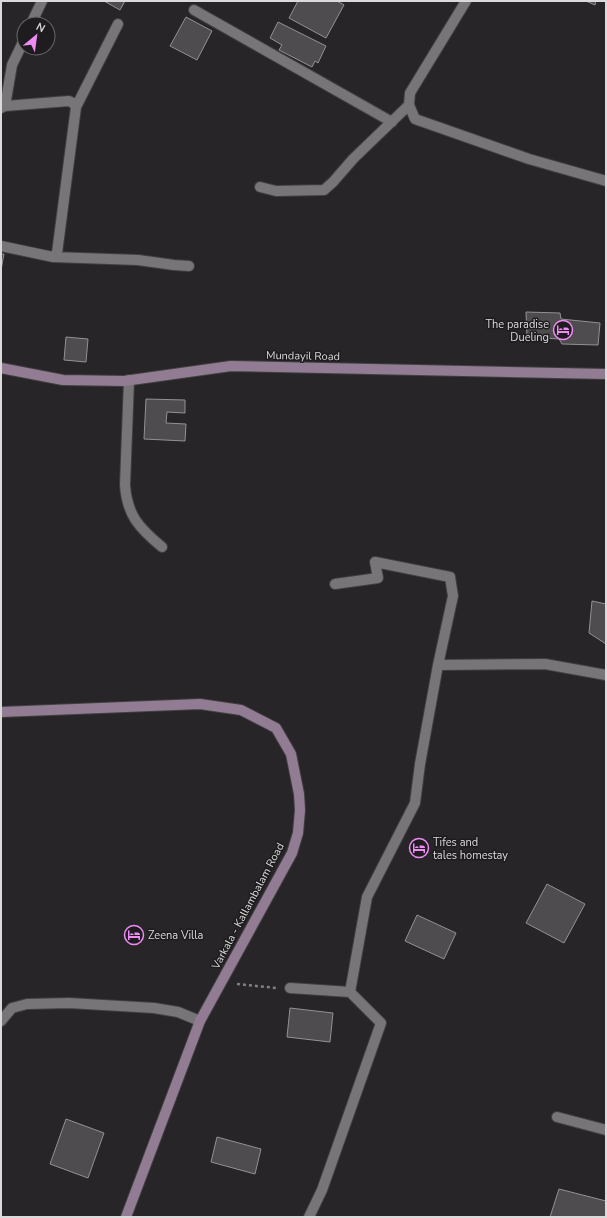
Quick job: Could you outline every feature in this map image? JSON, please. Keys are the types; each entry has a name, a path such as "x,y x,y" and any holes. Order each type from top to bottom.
{"main road":[{"name":"Mundayil Road","path":"1,368 63,380 129,380 231,366 606,374"},
{"name":"Varkala - Kallambalam Road","path":"1,712 200,704 241,710 276,728 291,754 296,777 300,810 298,834 292,853 200,1021 126,1217"}],"street":[{"path":"35,16 42,1"},
{"path":"466,1 410,93 409,105 415,119 529,159 606,181"},
{"path":"194,10 392,122"},
{"path":"53,258 57,253 76,107 118,24"},
{"path":"16,56 12,65 3,107 70,102 76,107"},
{"path":"260,187 276,191 324,190 353,159 409,105"},
{"path":"1,246 53,258 138,260 188,266"},
{"path":"129,380 125,485 126,498 136,522 162,547"},
{"path":"335,584 378,578 375,562 450,576 453,596 438,665 420,764 416,803 367,897 350,992"},
{"path":"438,665 545,664 606,675"},
{"path":"290,988 350,992 381,1024 322,1190 309,1217"},
{"path":"1,1021 12,1008 27,1004 62,1003 160,1009 178,1012 200,1021"},
{"path":"557,1117 606,1130"}],"path":[{"path":"222,980 241,985 290,988"}],"building":[{"path":"104,1 125,1 120,10"},
{"path":"298,1 337,1 344,5 326,38 289,18"},
{"path":"586,1 596,1 595,5"},
{"path":"186,17 212,31 197,60 170,46"},
{"path":"278,22 326,46 318,63 315,61 312,67 279,50 282,45 270,38"},
{"path":"1,254 4,254 1,270"},
{"name":"The paradise Dueling","path":"526,312 560,313 561,319 600,323 598,345 562,344 559,339 527,337"},
{"path":"66,337 88,339 86,362 64,360"},
{"path":"146,399 185,400 185,413 167,412 166,423 186,424 185,441 144,439"},
{"path":"592,601 606,604 606,644 589,633"},
{"path":"547,884 585,904 564,943 526,923"},
{"path":"417,915 456,933 444,959 405,941"},
{"path":"290,1008 333,1013 330,1042 287,1037"},
{"path":"66,1119 104,1133 88,1178 50,1164"},
{"path":"217,1137 261,1149 255,1174 211,1162"},
{"path":"559,1189 606,1201 606,1217 550,1217"}],"place":[{"name":"The paradise Dueling","path":"563,330"},
{"name":"Tifes and tales homestay","path":"419,848"},
{"name":"Zeena Villa","path":"134,935"}]}
